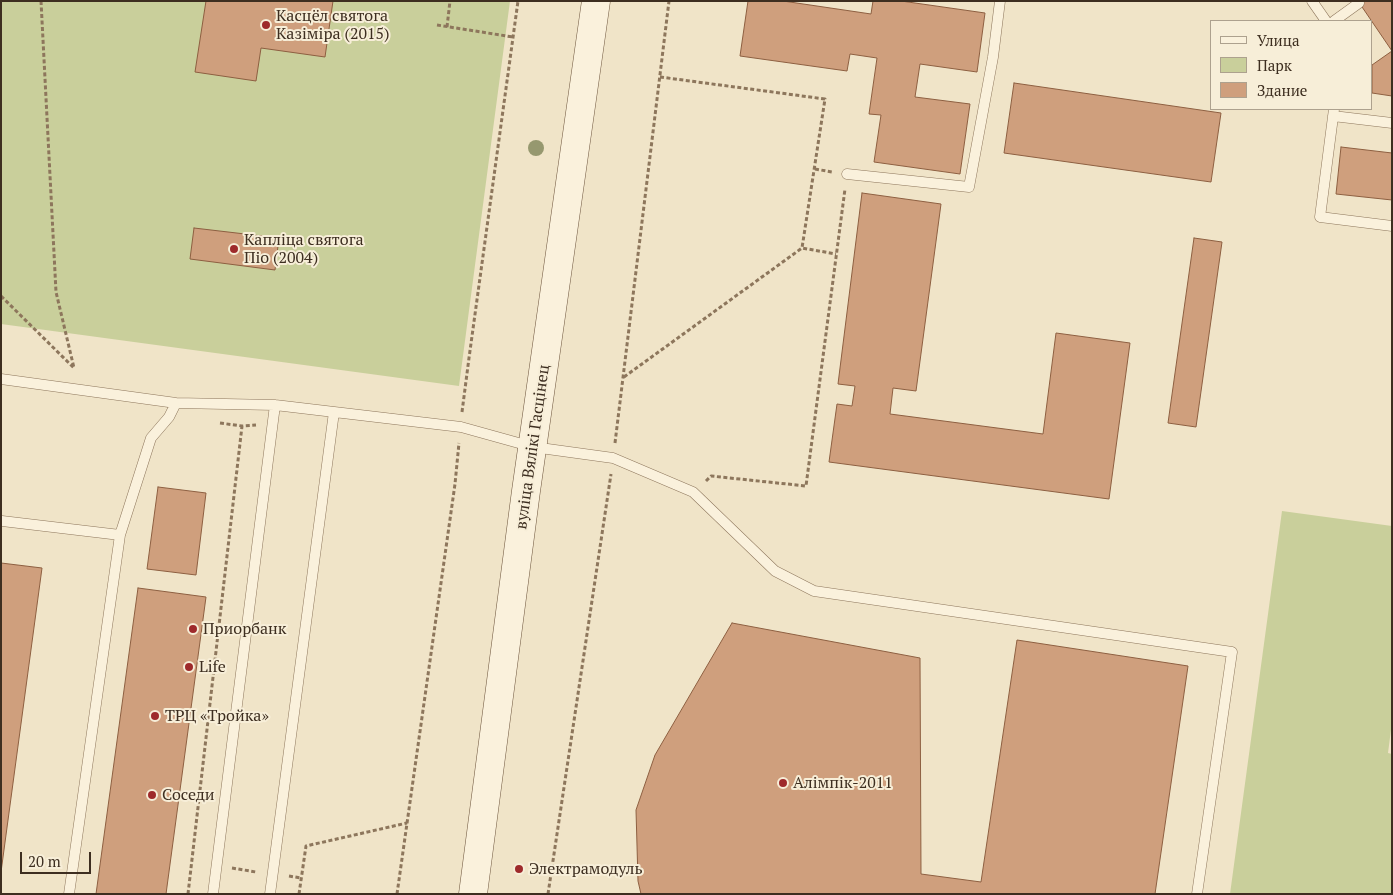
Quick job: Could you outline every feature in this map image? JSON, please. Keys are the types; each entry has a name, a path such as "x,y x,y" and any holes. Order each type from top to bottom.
{"main road":[{"name":"вуліца Вялікі Гасцінец","path":"473,894 543,367 596,1"}],"lane":[{"path":"847,174 969,187 993,57 1000,1"},
{"path":"1312,1 1325,20"},
{"path":"1345,17 1359,3"},
{"path":"1392,123 1333,112 1320,217 1392,226"},
{"path":"1,379 176,403 275,405 461,426 533,447 613,458 693,492 775,571 814,591 1232,652 1197,894"},
{"path":"69,894 120,535 150,438 169,417 176,403"},
{"path":"213,894 275,405"},
{"path":"270,894 334,412"},
{"path":"2,521 120,535"}],"path":[{"path":"1,296 74,368 56,292 41,1"},
{"path":"447,27 450,1"},
{"path":"397,894 455,484 469,358 518,1"},
{"path":"436,26 514,37"},
{"path":"624,377 802,248 825,99 660,77"},
{"path":"693,492 711,476 806,486 847,174 815,169"},
{"path":"802,248 836,254"},
{"path":"188,894 242,426"},
{"path":"298,894 306,846 407,823"},
{"path":"216,866 301,878"}],"green space":[{"path":"1,1 510,1 459,386 1,324"},
{"path":"1282,511 1392,526 1392,722 1388,753 1392,754 1392,894 1230,894"}],"building":[{"name":"Касцёл святога Казіміра (2015)","path":"206,1 333,1 325,57 261,48 256,81 195,72"},
{"path":"748,1 783,1 871,14 873,1 901,1 985,13 977,72 920,64 915,97 970,104 960,174 874,162 881,115 869,114 877,58 850,54 847,71 740,56"},
{"path":"1358,1 1392,1 1392,51 1373,23 1373,20 1371,20"},
{"path":"1392,51 1392,96 1373,93 1373,64"},
{"path":"1014,83 1221,113 1211,182 1004,153"},
{"path":"1341,147 1392,153 1392,200 1336,194"},
{"path":"862,193 941,204 916,391 893,388 890,414 1043,434 1056,333 1130,343 1109,499 829,462 837,404 852,406 855,386 838,384"},
{"name":"Капліца святога Піо (2004)","path":"194,228 279,238 275,270 190,259"},
{"path":"1194,238 1222,242 1196,427 1168,423"},
{"path":"158,487 206,493 196,575 147,569"},
{"path":"1,563 42,568 1,872"},
{"name":"ТРЦ «Тройка»","path":"138,588 206,597 166,894 96,894"},
{"name":"Алімпік-2011","path":"732,623 920,658 921,874 981,882 1017,640 1188,666 1155,894 641,894 638,881 636,810 655,755"}],"place":[{"name":"Касцёл святога Казіміра (2015)","path":"266,25"},
{"name":"Капліца святога Піо (2004)","path":"234,249"},
{"name":"Приорбанк","path":"193,629"},
{"name":"Life","path":"189,667"},
{"name":"ТРЦ «Тройка»","path":"155,716"},
{"name":"Алімпік-2011","path":"783,783"},
{"name":"Соседи","path":"152,795"},
{"name":"Электрамодуль","path":"519,869"}]}
